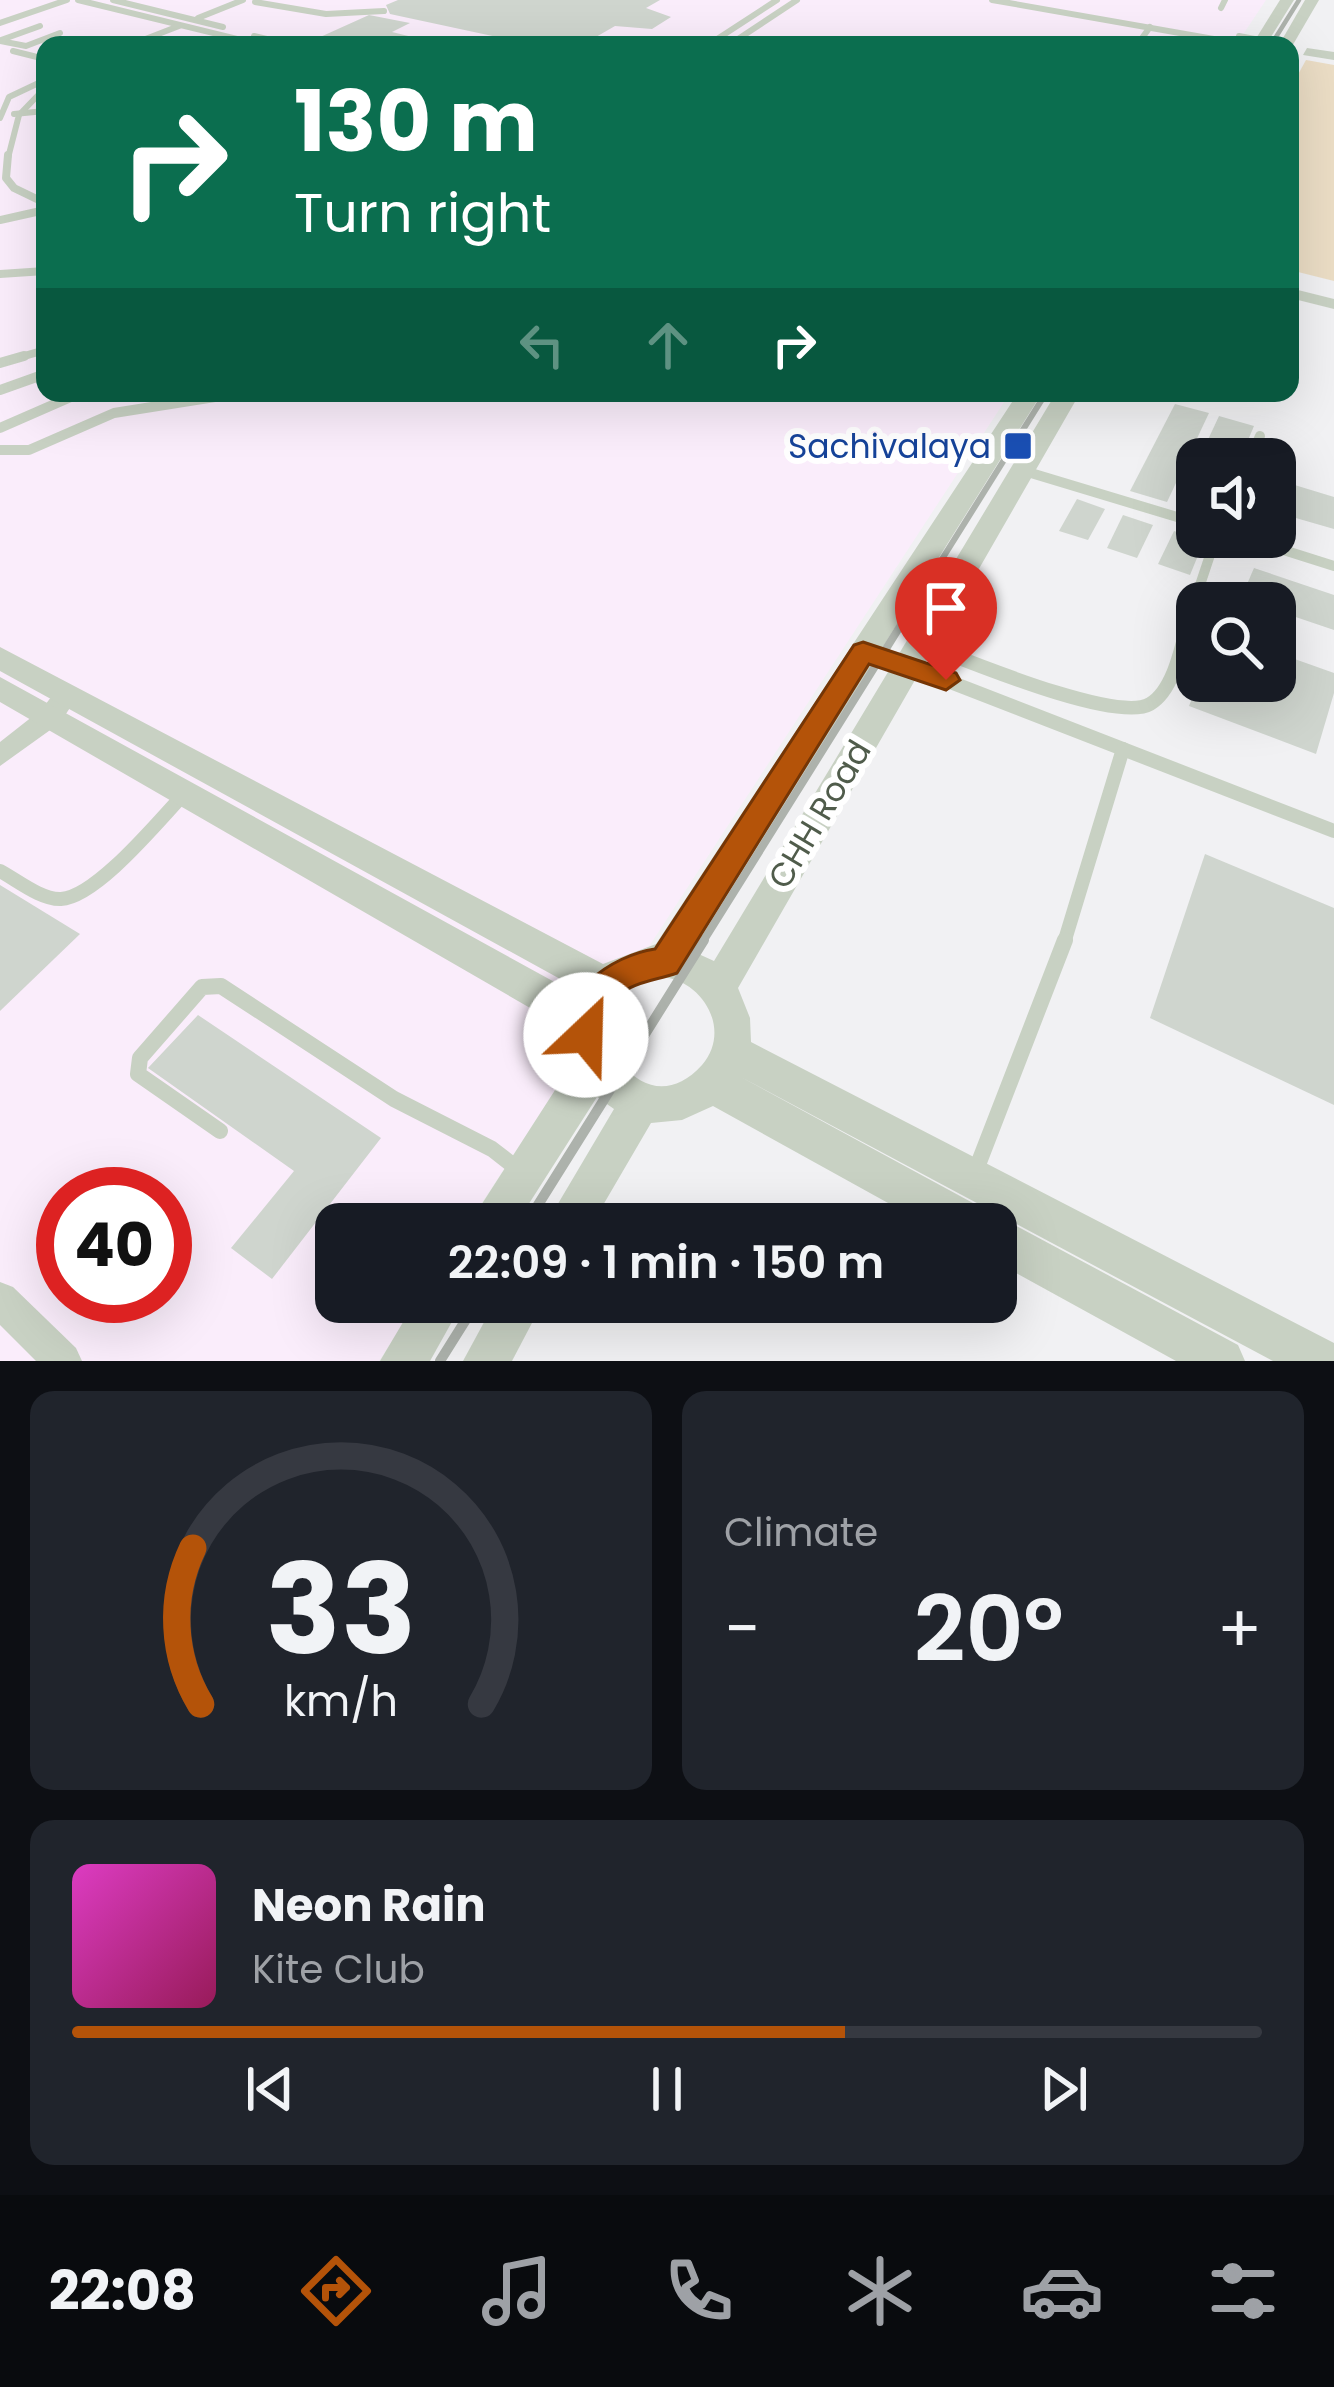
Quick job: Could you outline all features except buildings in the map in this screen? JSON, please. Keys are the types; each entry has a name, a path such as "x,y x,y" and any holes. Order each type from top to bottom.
{"street":[{"path":"1262,36 1287,0"},
{"path":"1293,36 1312,0"},
{"path":"1307,52 1334,56"},
{"path":"1299,295 1334,304"},
{"path":"665,962 1024,402"},
{"name":"CHH Road","path":"718,988 1062,402"},
{"path":"985,459 1020,470"},
{"path":"863,651 914,654"},
{"path":"0,658 59,705 187,792 249,809"},
{"path":"0,688 59,705 597,1002"},
{"path":"0,757 59,705"},
{"path":"665,962 703,974 718,988 734,1018 721,1068 679,1099 643,1099 614,1087 595,1064 586,1035 597,1002 633,968 665,962"},
{"path":"505,1203 595,1064"},
{"path":"721,1068 973,1176 1320,1361"},
{"path":"721,1068 936,1203"},
{"path":"581,1203 643,1099"},
{"path":"1017,1249 1222,1361"},
{"path":"0,1300 63,1361"},
{"path":"404,1361 428,1323"},
{"path":"486,1361 509,1323"}],"lane":[{"path":"0,23 67,0"},
{"path":"78,0 180,25 208,22 257,1 326,14 383,11"},
{"path":"113,0 233,36"},
{"path":"170,36 243,0"},
{"path":"721,36 777,0"},
{"path":"743,36 797,0"},
{"path":"992,0 1207,36"},
{"path":"1036,0 1217,36"},
{"path":"208,22 259,36"},
{"path":"152,36 180,25"},
{"path":"0,43 40,26"},
{"path":"1144,36 1150,27"},
{"path":"52,36 60,33"},
{"path":"0,43 36,42"},
{"path":"0,43 36,56"},
{"path":"1299,49 1307,52"},
{"path":"1,117 9,98 36,88"},
{"path":"36,92 19,113 6,178 36,201"},
{"path":"1,117 36,112"},
{"path":"0,220 36,210"},
{"path":"0,274 36,272"},
{"path":"0,363 36,353"},
{"path":"0,390 36,377"},
{"path":"0,428 59,402"},
{"path":"0,450 28,450 114,413 182,402"},
{"path":"1020,470 1176,517"},
{"path":"1296,554 1334,566"},
{"path":"914,654 1098,704 1142,708 1157,700 1169,680 1209,558"},
{"path":"914,654 1124,749 1334,831"},
{"path":"973,1176 1077,910 1124,749"},
{"path":"0,871 48,895 71,897 92,884 187,792"},
{"path":"220,1131 138,1074 140,1058 202,987 221,986 394,1099 492,1149 524,1173"}],"shaded area":[{"path":"0,0 1266,0 1242,36 36,36 36,402 1004,402 482,1203 315,1203 315,1323 403,1323 379,1361 0,1361"},
{"path":"1306,60 1334,65 1334,281 1299,272 1299,73"}],"railway":[{"path":"1277,36 1299,0"},
{"path":"907,615 1040,402"},
{"path":"702,943 909,612"},
{"path":"539,1203 704,940"},
{"path":"440,1361 464,1323"}],"place":[{"name":"Sachivalaya","path":"1018,446"}],"route":[{"path":"586,1035 591,1007 606,985 633,968 665,962 863,651 946,680"}]}
